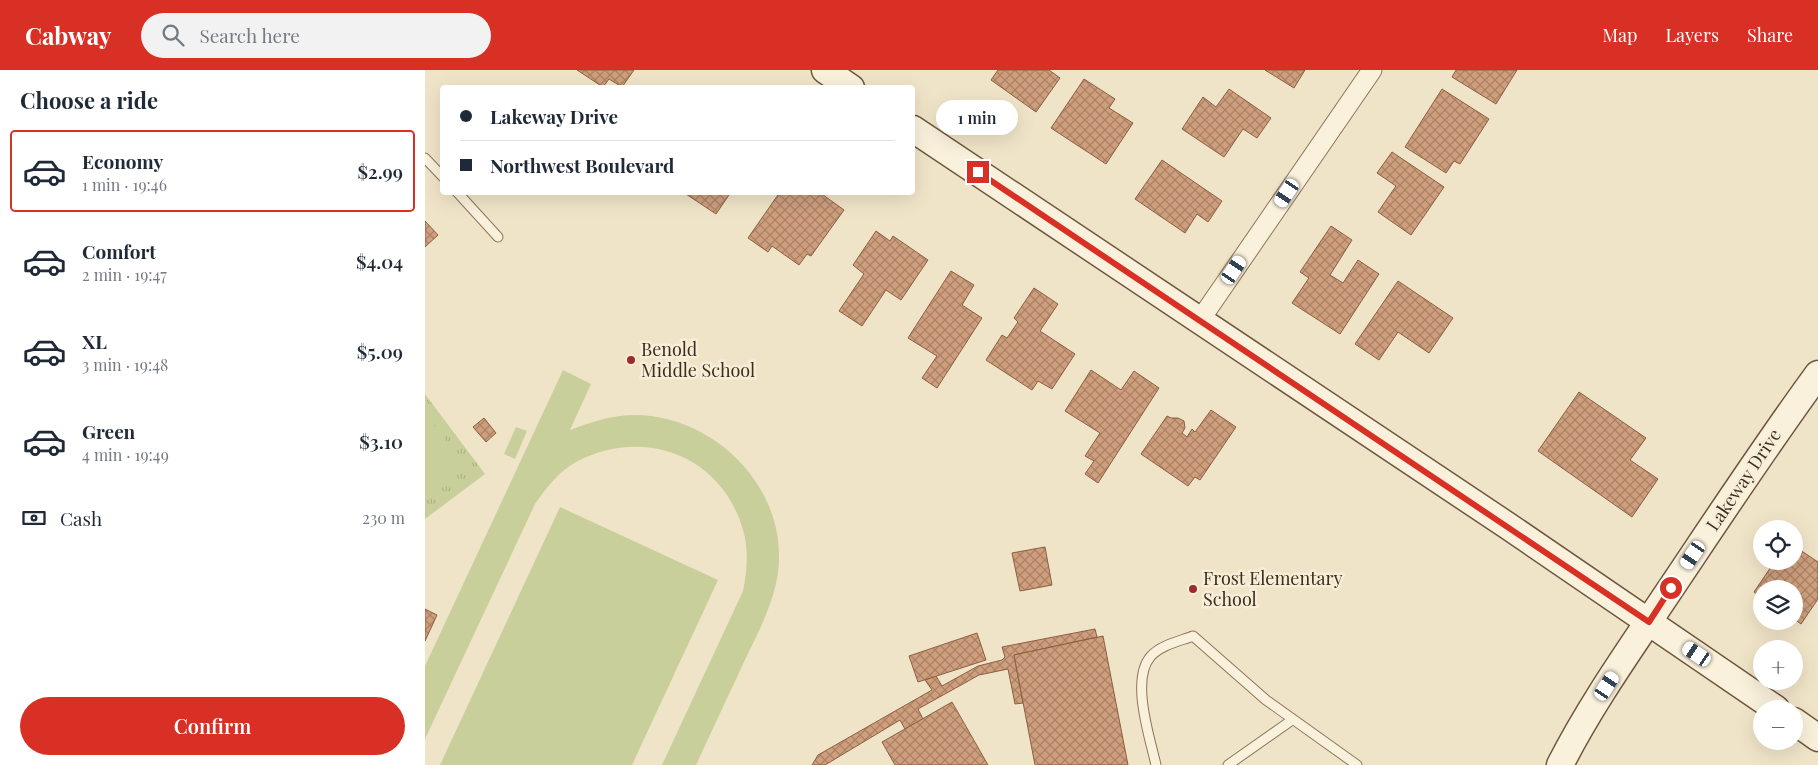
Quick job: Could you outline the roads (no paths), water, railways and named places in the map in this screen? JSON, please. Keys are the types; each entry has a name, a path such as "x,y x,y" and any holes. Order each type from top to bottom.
{"street":[{"path":"825,70 847,85"},
{"path":"1200,320 1371,70"},
{"path":"915,129 1763,700"},
{"name":"Lakeway Drive","path":"1560,765 1597,702 1649,622 1771,439 1818,374"},
{"path":"1803,727 1818,738"}],"lane":[{"path":"425,158 440,174"},
{"path":"460,195 498,237"},
{"path":"1156,765 1143,703 1141,684 1144,667 1151,656 1162,648 1193,636 1266,700 1357,765"},
{"path":"1228,765 1292,720"}],"place":[{"name":"Benold Middle School","path":"631,360"},
{"name":"Frost Elementary School","path":"1193,589"}]}
